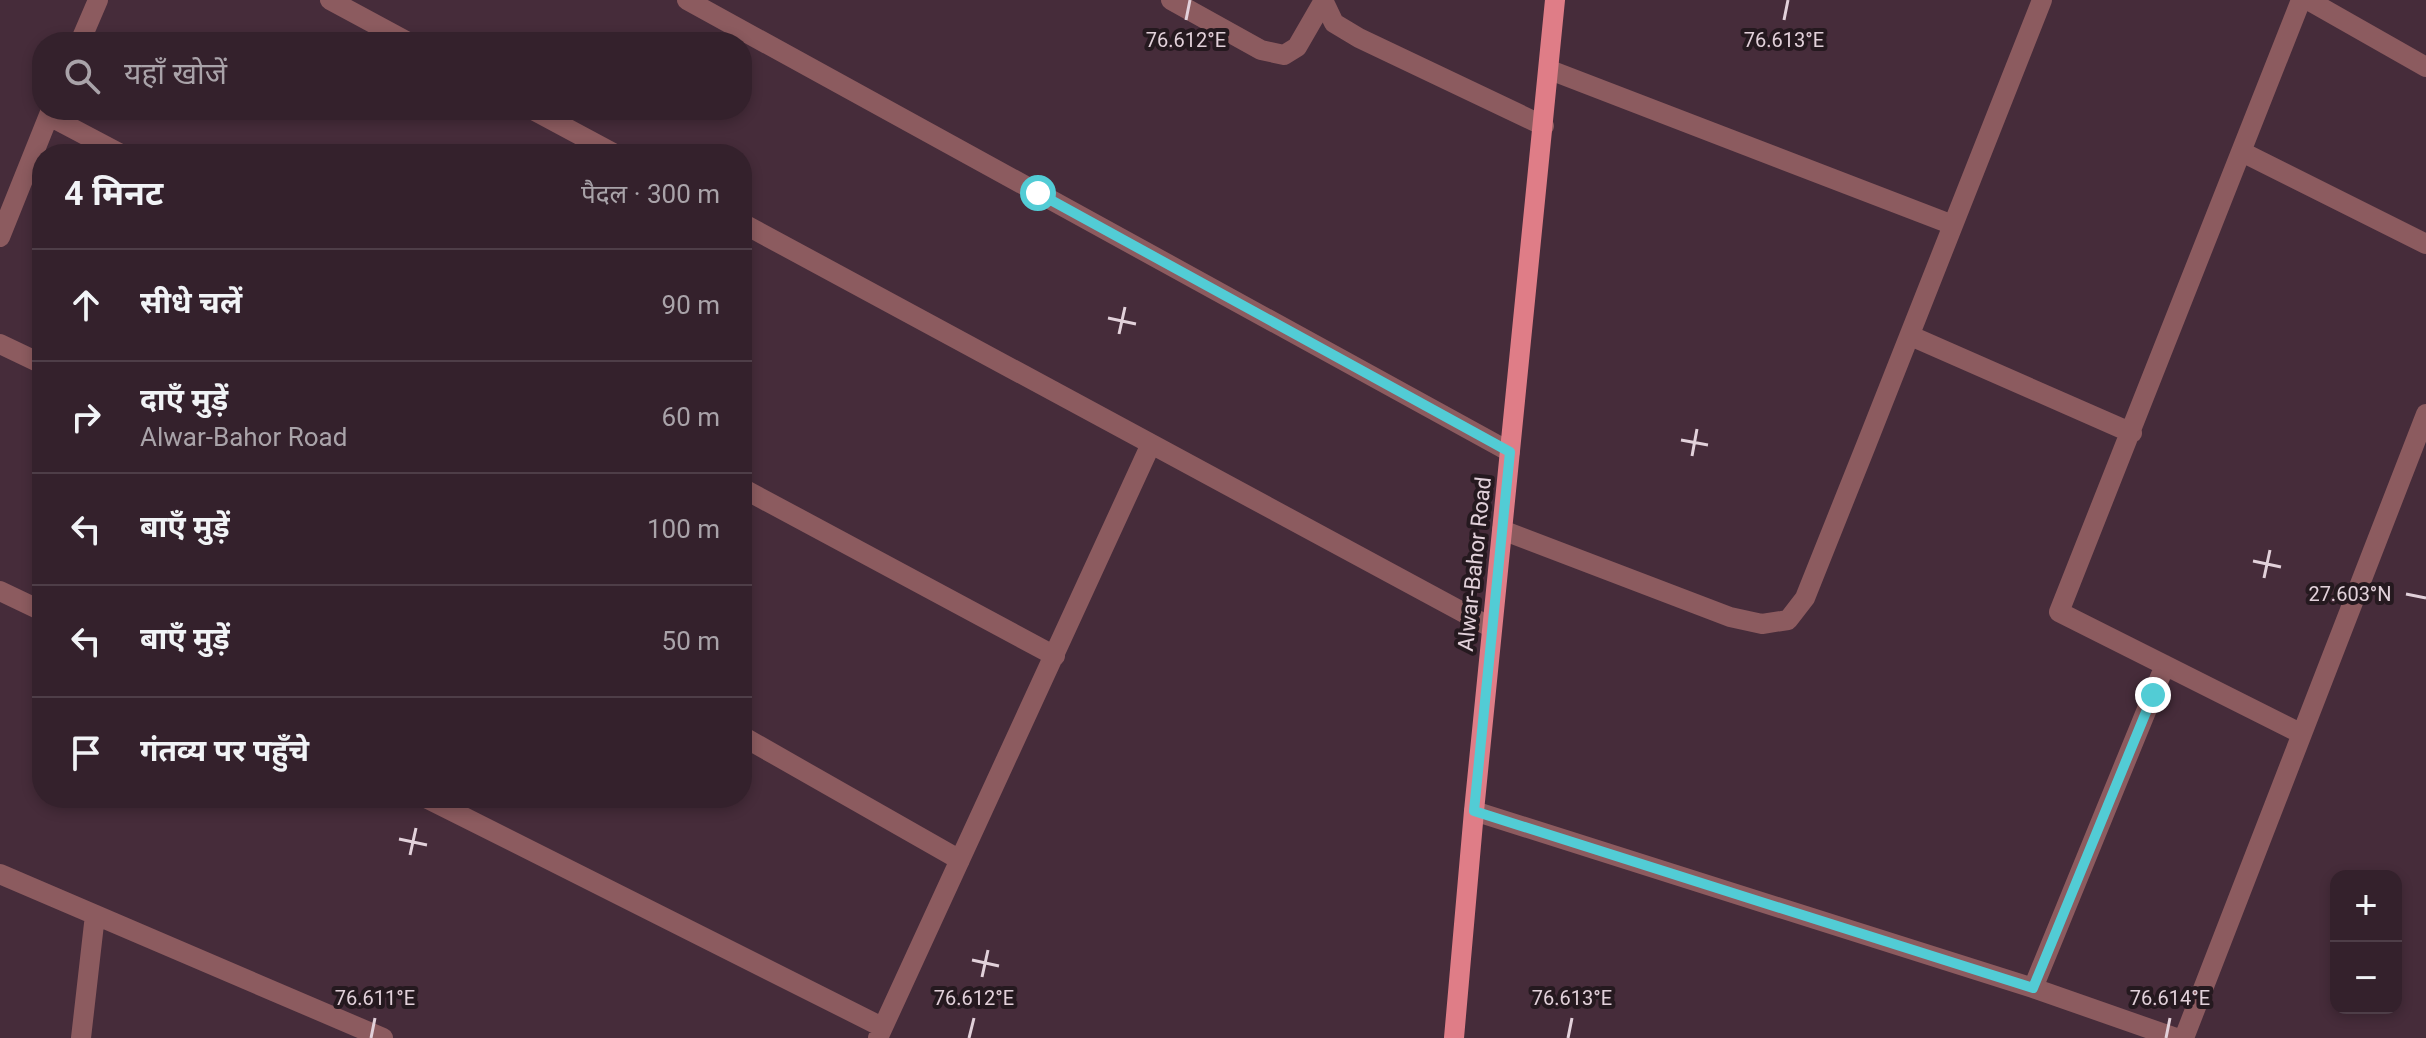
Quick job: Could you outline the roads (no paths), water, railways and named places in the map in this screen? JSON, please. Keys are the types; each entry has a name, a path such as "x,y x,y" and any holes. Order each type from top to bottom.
{"main road":[{"name":"Alwar-Bahor Road","path":"1454,1038 1555,0"}],"street":[{"path":"84,32 98,0"},
{"path":"330,0 389,32"},
{"path":"687,0 745,32"},
{"path":"1171,0 1261,50 1284,55 1297,47 1323,1"},
{"path":"1502,530 1730,617 1762,624 1788,620 1805,598 2042,0"},
{"path":"2301,0 2059,612 2302,734"},
{"path":"2308,0 2426,67"},
{"path":"1323,1 1334,23 1359,38 1544,126"},
{"path":"752,36 1510,452"},
{"path":"1550,70 1953,225"},
{"path":"38,144 47,120"},
{"path":"62,120 104,144"},
{"path":"552,120 596,144"},
{"path":"2242,152 2426,244"},
{"path":"0,237 32,158"},
{"path":"752,228 1492,628"},
{"path":"1911,336 2132,433"},
{"path":"0,344 32,359"},
{"path":"2184,1038 2426,414"},
{"path":"445,808 880,1032 1151,444"},
{"path":"752,493 1055,656"},
{"path":"0,591 32,606"},
{"path":"2033,988 2165,665"},
{"path":"752,742 960,860"},
{"path":"1474,811 2033,988 2176,1038"},
{"path":"0,874 383,1038"},
{"path":"81,1038 95,915"},
{"path":"328,1038 331,1016"}]}
